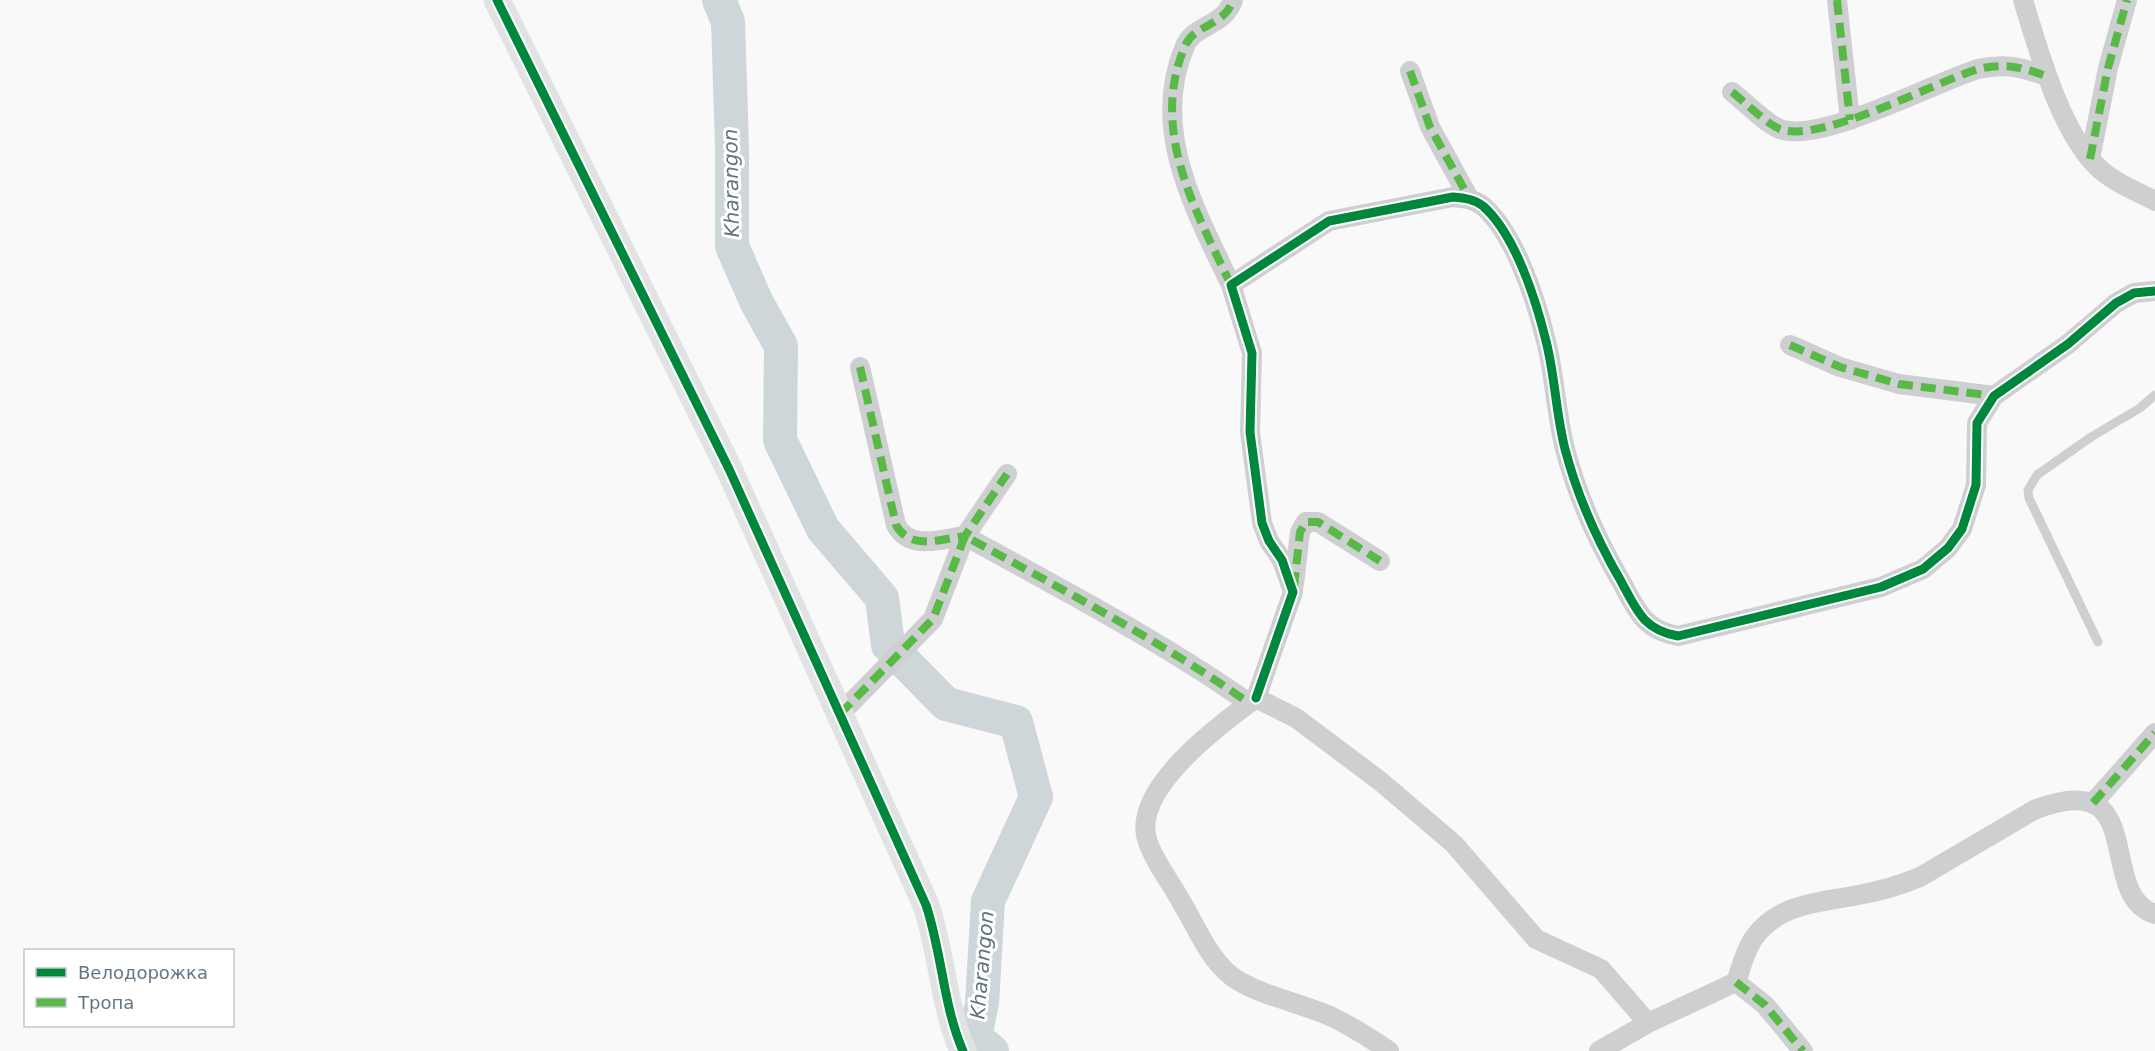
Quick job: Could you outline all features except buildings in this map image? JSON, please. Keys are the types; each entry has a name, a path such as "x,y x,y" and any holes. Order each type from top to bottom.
{"street":[{"path":"496,0 729,469 926,905 935,933 956,1035 963,1051"},
{"path":"1233,0 1229,11 1221,19 1196,33 1185,45 1173,84 1173,129 1184,183 1232,285 1252,353 1250,432 1262,523 1286,569 1293,592"},
{"path":"1837,0 1850,120"},
{"path":"2023,0 2046,76 2080,144 2090,159 2104,172 2155,201"},
{"path":"2090,159 2108,68 2127,0"},
{"path":"1732,92 1781,130 1805,131 1850,120 1978,69 1999,64 2016,66 2046,76"},
{"path":"1410,71 1430,127 1468,198"},
{"path":"1232,285 1329,221 1440,199 1468,198 1482,206 1505,235 1530,287 1546,341 1565,448 1585,507 1614,569 1641,617 1661,633 1678,636 1759,619 1881,587 1923,569 1948,548 1962,530 1976,486 1977,423 1995,396 2068,344 2116,303 2134,293 2155,291"},
{"path":"1790,345 1840,367 1899,384 1995,396"},
{"path":"860,367 900,533 906,538 920,542 965,536 1252,700 1296,718 1380,781 1454,844 1536,939 1601,969 1648,1023"},
{"path":"840,714 925,628 938,611 965,536 1007,474"},
{"path":"1380,561 1318,522 1306,522 1300,532 1293,592 1252,700 1184,756 1165,780 1147,816 1146,825 1149,843 1202,937 1224,969 1251,988 1329,1016 1360,1031 1389,1051"},
{"path":"2092,803 2155,733"},
{"path":"1599,1051 1648,1023 1736,982 1753,939 1778,916 1813,902 1853,896 1900,885 1920,877 2034,810 2051,804 2068,800 2092,803 2102,810 2110,822 2134,899 2141,908 2155,914"},
{"path":"1736,982 1765,1005 1803,1051"}],"lane":[{"path":"2098,642 2029,498 2028,490 2037,475 2155,396"}],"waterway":[{"name":"Kharangon","path":"719,0 728,22 732,246 756,301 781,346 780,440 823,529 882,598 888,645 946,704 1016,722 1036,797 988,901 982,1003 975,1037 992,1051"}],"marked path":[{"path":"1231,285 1204,228 1181,169 1172,108 1175,77 1185,46 1195,33 1223,15 1233,0"},
{"path":"1837,0 1850,120"},
{"path":"2090,159 2108,68 2127,0"},
{"path":"1732,92 1777,128 1802,131 1851,119 1978,69 1996,66 2012,67 2046,76"},
{"path":"1410,71 1430,127 1469,198"},
{"path":"1790,345 1840,367 1899,384 1994,396"},
{"path":"860,367 896,525 902,533 918,541 936,541 965,536 1007,474"},
{"path":"1294,587 1300,532 1306,522 1318,522 1380,561"},
{"path":"840,714 933,619 965,536 1145,636 1249,703"},
{"path":"2093,803 2155,733"},
{"path":"1736,982 1765,1005 1803,1051"}],"cycle path":[{"path":"497,0 729,469 926,905 951,1016 963,1051"},
{"path":"1256,698 1293,592 1282,560 1269,541 1262,523 1250,432 1252,353 1231,285 1329,221 1453,197 1476,202 1494,218 1505,233 1523,269 1542,325 1565,449 1589,518 1643,618 1657,629 1678,636 1881,587 1923,569 1948,548 1962,529 1976,485 1977,423 1994,396 2068,344 2116,303 2134,293 2155,291"}]}
